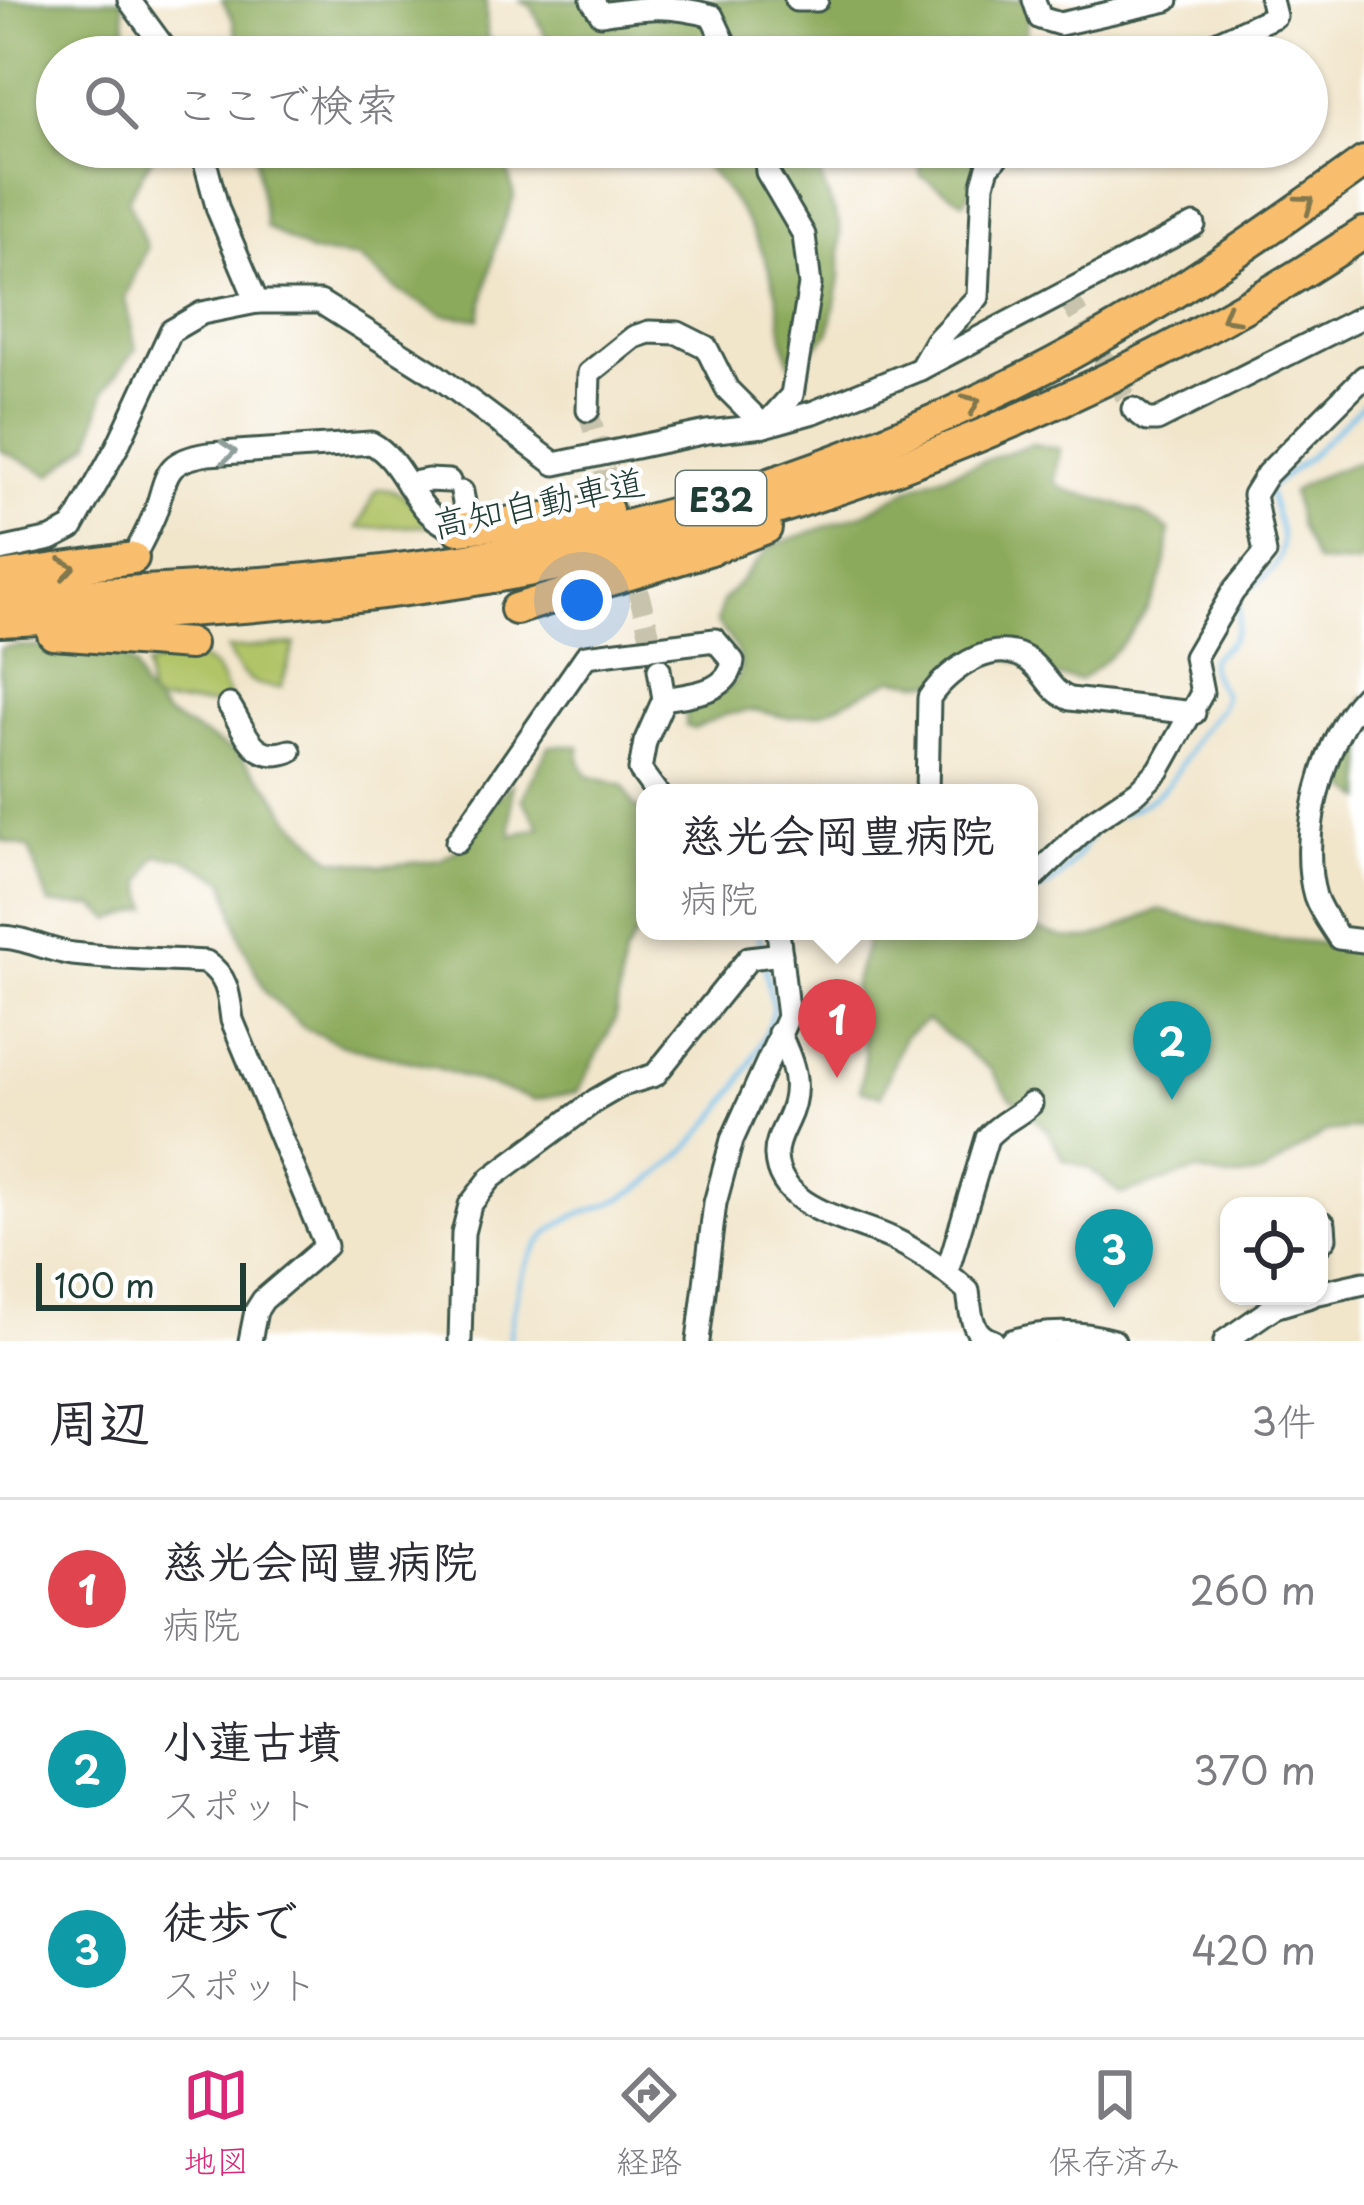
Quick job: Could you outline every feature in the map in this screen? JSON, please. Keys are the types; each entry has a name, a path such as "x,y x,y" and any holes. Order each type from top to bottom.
{"highway":[{"name":"高知自動車道","path":"0,598 266,582 461,560 664,514 787,478 1006,388 1104,335 1192,281 1364,162"},
{"name":"高知自動車道","path":"0,621 267,605 464,582 668,538 936,453 1128,369 1198,333 1364,232"},
{"path":"464,528 660,501 904,433"},
{"path":"516,609 708,550 800,515 936,453"},
{"path":"0,577 134,558"},
{"path":"0,631 190,644"}],"street":[{"path":"129,0 156,36"},
{"path":"592,0 601,14 686,7 712,16 721,36"},
{"path":"796,0 817,0"},
{"path":"1034,0 1040,18 1060,24 1167,0"},
{"path":"1231,36 1275,16 1270,0"},
{"path":"207,168 218,210 256,302"},
{"path":"764,426 792,395 810,285 804,235 767,168"},
{"path":"920,370 936,341 978,298 988,168"},
{"path":"0,550 52,539 72,528 117,447 171,331 202,313 256,302 320,302 436,375 555,464 707,432 764,426 814,412 920,370 1194,225"},
{"path":"1133,409 1147,420 1157,420 1364,316"},
{"path":"588,410 589,373 613,350 649,332 678,333 706,347 727,389 764,426"},
{"path":"1038,873 1093,821 1138,791 1159,770 1202,693 1195,658 1233,592 1264,553 1254,495 1267,474 1364,377"},
{"path":"134,558 166,474 183,458 370,443 385,451 428,513 443,526 464,528 455,487 428,480 408,484"},
{"path":"457,842 586,656 715,640 734,661 732,674 721,685 664,699"},
{"path":"927,784 928,698 957,667 983,653 1018,655 1033,663 1056,694 1070,699 1194,712"},
{"path":"650,784 640,770 645,742 664,699 658,669"},
{"path":"1364,696 1342,727 1318,788 1310,868 1316,897 1339,938 1364,941"},
{"path":"229,705 254,748 268,754 290,751"},
{"path":"0,937 19,937 68,953 206,962 220,972 228,987 232,1020 326,1246 263,1300 256,1310 250,1341"},
{"path":"460,1341 464,1233 470,1204 491,1178 596,1100 622,1085 655,1075 749,958 771,949 788,1017 732,1140 715,1203 698,1341"},
{"path":"779,1033 796,1069 795,1104 776,1154 781,1179 810,1205 896,1240 947,1272 968,1291 972,1324 986,1340 993,1341"},
{"path":"947,1272 987,1138 999,1123 1015,1119 1030,1104"},
{"path":"1328,1292 1364,1283"},
{"path":"1225,1341 1278,1305"},
{"path":"1012,1341 1034,1334 1084,1332 1114,1341"}],"green space":[{"path":"0,0 122,0 126,36 36,36 36,168 146,168 128,199 147,248 125,298 136,349 104,391 91,442 51,475 0,450"},
{"path":"222,0 486,0 487,36 236,36"},
{"path":"519,0 1032,0 1025,36 545,36 532,7"},
{"path":"257,168 508,168 514,197 496,245 479,319 443,315 398,291 359,258 310,252 266,227"},
{"path":"707,168 819,168 840,226 840,279 829,333 794,370 769,268 730,196"},
{"path":"919,168 984,168 964,202 921,176"},
{"path":"1032,444 1060,449 1055,482 1063,489 1137,510 1169,530 1154,596 1130,634 1098,666 1080,680 1058,677 1006,657 975,658 955,680 893,679 822,713 788,718 754,710 724,715 694,729 686,726 686,706 720,692 738,677 738,655 717,623 722,602 771,546 865,513 918,484"},
{"path":"1355,462 1364,465 1364,560 1357,564 1316,562 1299,525 1292,492"},
{"path":"377,489 402,495 430,526 358,528"},
{"path":"295,644 281,687 247,678 227,649"},
{"path":"0,648 112,648 135,667 143,689 166,715 237,753 292,820 332,859 382,866 440,860 468,843 488,807 512,784 511,836 540,827 522,799 549,746 579,746 580,762 588,776 624,786 636,807 636,935 624,956 615,1020 578,1092 534,1100 434,1067 345,1046 304,1028 266,993 242,943 225,881 183,858 156,856 142,883 149,908 112,920 94,906 49,904 29,848 0,840"},
{"path":"174,655 214,667 233,705 154,703 149,697 147,666"},
{"path":"1364,695 1364,799 1338,782"},
{"path":"1159,910 1268,938 1364,947 1364,1128 1326,1132 1262,1174 1228,1178 1196,1171 1121,1194 1089,1168 1064,1160 1048,1131 1009,1096 990,1069 927,1020 904,1037 881,1096 860,1090 865,1057 853,987 867,940 1038,940 1038,929 1082,939"}],"waterway":[{"path":"1248,588 1264,578 1280,557 1281,532 1268,489 1308,458 1364,403"},
{"path":"1118,816 1159,793 1220,707 1224,695 1210,660 1232,640 1240,597"},
{"path":"1038,891 1058,879 1091,837"},
{"path":"760,940 762,949"},
{"path":"509,1341 521,1279 538,1245 568,1219 612,1203 647,1183 691,1145 729,1099 773,1010 765,966"}],"tunnel":[{"path":"1068,298 1133,409"},
{"path":"588,410 618,519"},
{"path":"630,561 659,669"}],"place":[{"name":"慈光会岡豊病院","path":"837,1078"},
{"name":"小蓮古墳","path":"1172,1100"},
{"name":"徒歩で","path":"1114,1308"}]}
